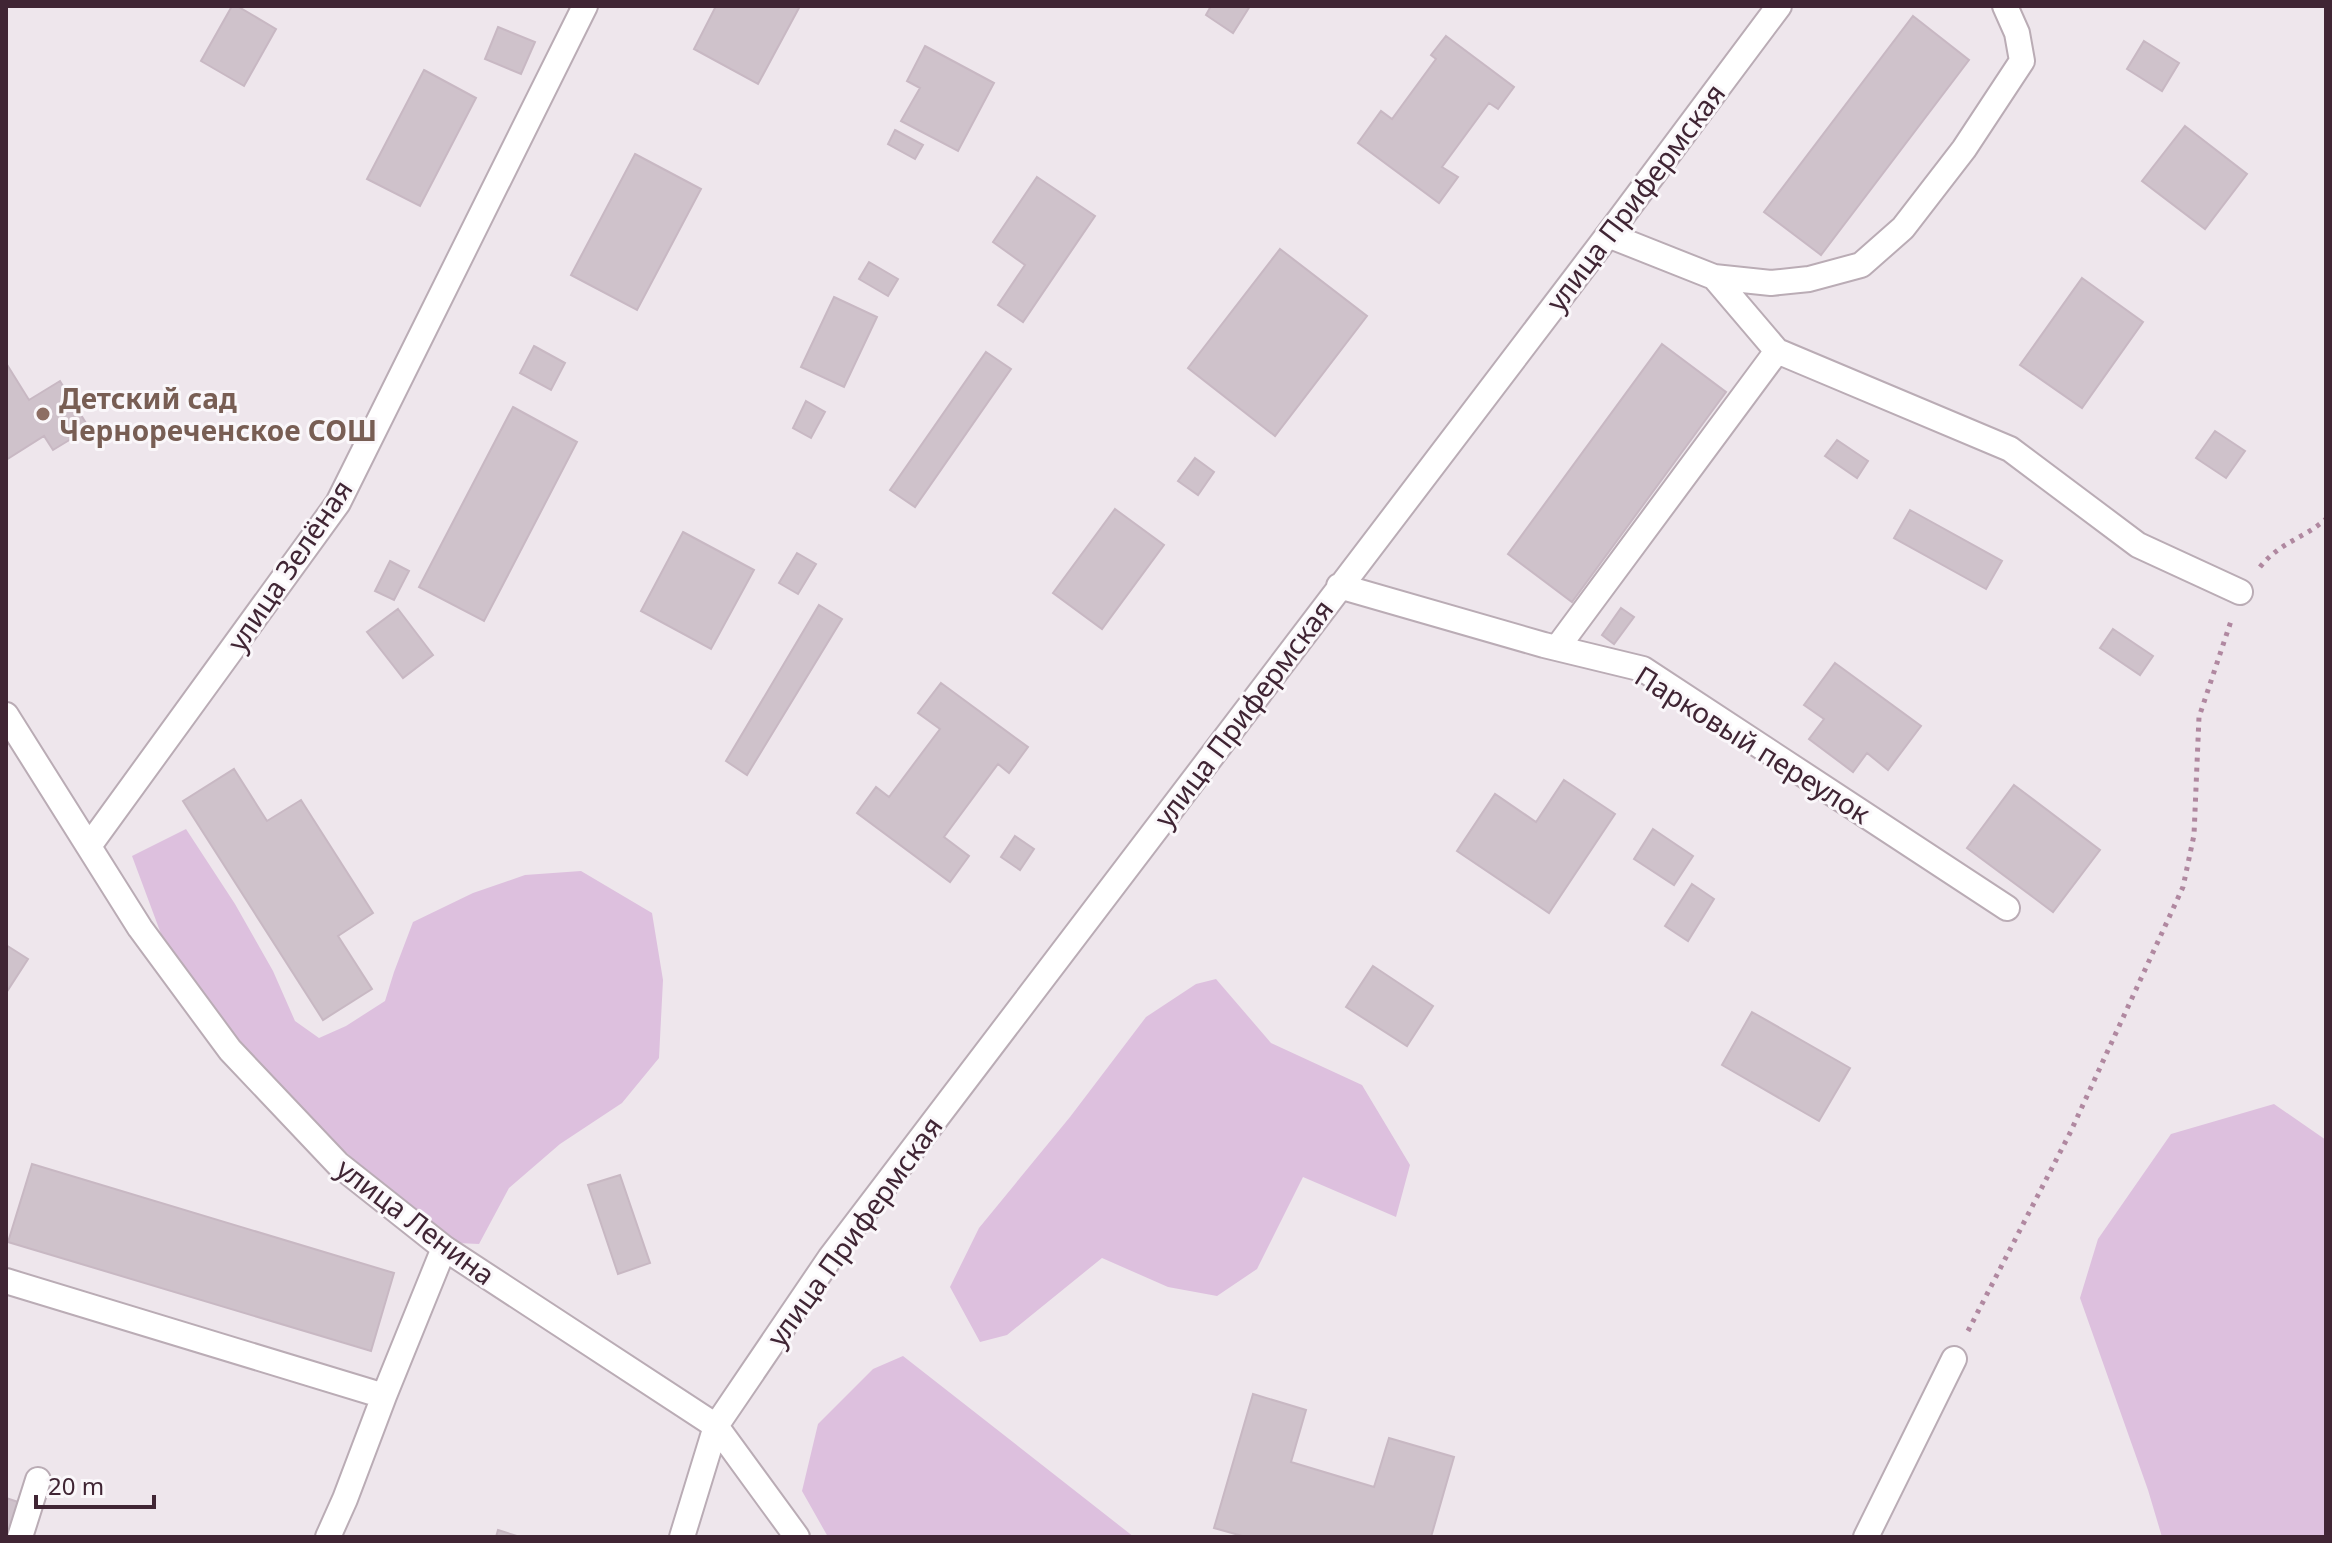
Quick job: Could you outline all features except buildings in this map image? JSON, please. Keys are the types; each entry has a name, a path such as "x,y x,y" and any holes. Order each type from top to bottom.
{"street":[{"name":"улица Зелёная","path":"89,846 338,503 585,6"},
{"name":"улица Прифермская","path":"682,1537 716,1426 830,1258 1779,6"},
{"path":"1608,235 1714,277 1771,283 1809,279 1861,265 1903,228 1964,149 2022,61 2017,33 2005,6"},
{"path":"1714,277 1777,351 2010,449 2138,545 2240,592"},
{"path":"1557,648 1777,351"},
{"name":"Парковый переулок","path":"1339,586 1643,669 2007,908"},
{"name":"улица Ленина","path":"9,724 140,928 230,1050 338,1164 444,1248 716,1426 797,1537"},
{"path":"328,1537 444,1248"},
{"path":"6,1281 384,1396"},
{"path":"1866,1537 1954,1359"},
{"path":"20,1537 38,1480"}],"path":[{"path":"1954,1359 2070,1133 2183,887 2194,835 2199,717 2240,592 2272,552 2326,519"}],"shaded area":[{"path":"186,829 235,904 273,971 295,1021 319,1038 346,1026 385,1001 413,922 473,893 525,875 581,871 652,913 663,980 659,1058 622,1103 560,1144 509,1188 479,1244 457,1243 413,1213 274,1087 167,950 132,856"},
{"path":"1216,979 1271,1043 1362,1085 1410,1165 1396,1217 1303,1177 1257,1269 1217,1296 1168,1287 1102,1258 1007,1335 980,1342 950,1287 979,1228 1070,1117 1146,1017 1196,984"},
{"path":"2274,1104 2326,1140 2326,1537 2162,1537 2080,1298 2098,1239 2171,1134"},
{"path":"903,1356 1134,1537 828,1537 802,1491 818,1424 873,1369"}],"place":[{"name":"Детский сад Чернореченское СОШ","path":"43,414"}]}
